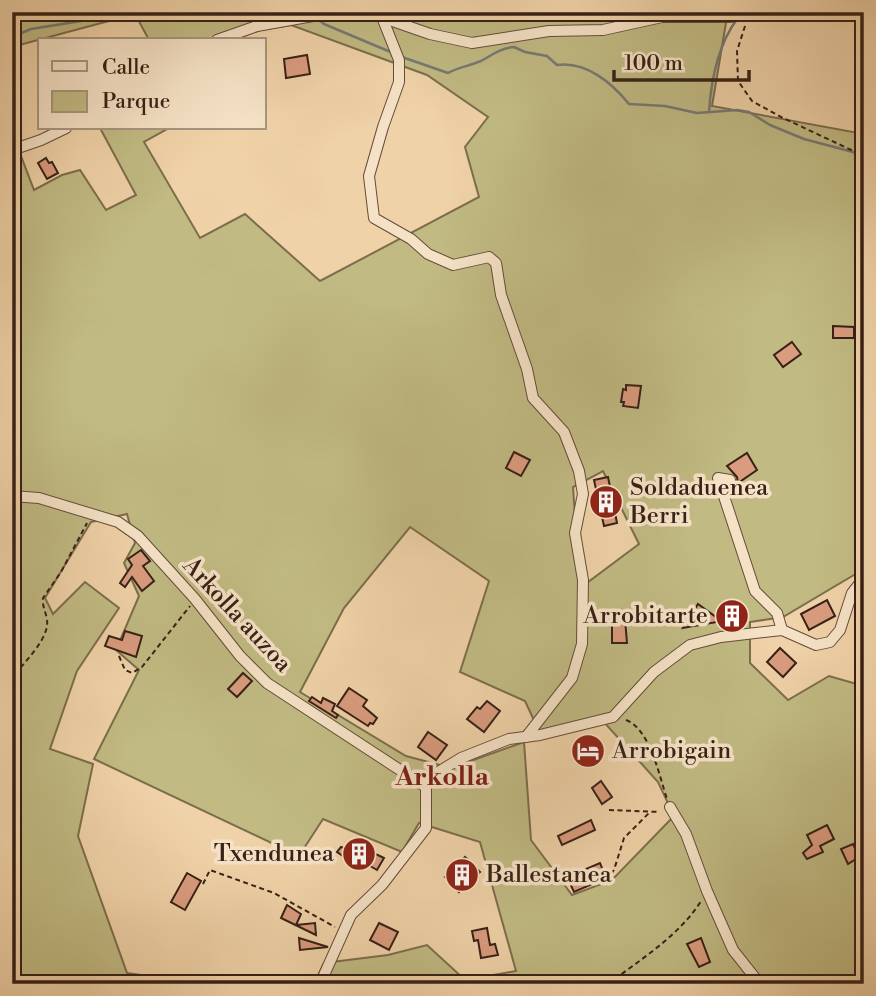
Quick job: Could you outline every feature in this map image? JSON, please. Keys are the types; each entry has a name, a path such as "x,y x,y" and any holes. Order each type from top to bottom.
{"street":[{"path":"223,38 257,26 335,12"},
{"path":"382,15 430,34 472,44 549,31 603,30 662,17 694,18 770,12"},
{"path":"382,15 399,60 399,82 369,176 374,218 411,239 428,254 453,265 489,257 496,263 501,295 527,369 533,398 564,432 579,471 583,495 575,533 583,580 582,644 572,678 527,737"},
{"path":"12,150 62,130"},
{"path":"864,273 861,277 864,475"},
{"path":"730,480 718,478 751,581 755,591 777,613 782,630"},
{"name":"Arkolla auzoa","path":"12,496 39,498 118,522 138,536 240,656 267,683 426,787"},
{"path":"320,984 351,915 382,884 426,828 426,787 435,774 461,758 499,742 613,717 654,672 690,645 731,635 782,630 797,639 816,645 830,642 840,630 852,593 864,578"},
{"path":"670,807 686,834 733,950 760,984"}],"path":[{"path":"12,19 35,12"},
{"path":"749,15 737,51 738,81 752,102 864,156"},
{"path":"15,674 46,631 43,598 61,572 92,514"},
{"path":"119,656 125,670 132,673 142,667 194,599"},
{"path":"609,810 663,812 670,807 644,735 629,720 613,717"},
{"path":"611,874 624,838 650,812"},
{"path":"203,884 210,870 274,893 342,931"},
{"path":"608,984 658,946 695,911 707,891"}],"green space":[{"path":"12,12 799,12 783,19 727,17 712,106 864,134 864,569 783,617 750,622 750,663 788,700 829,676 864,686 864,984 314,984 324,963 388,955 427,945 465,980 516,971 480,842 419,823 402,852 323,819 299,856 94,759 139,670 116,650 139,596 124,563 135,543 127,514 91,522 45,598 53,614 85,582 119,608 77,671 50,749 93,764 78,836 127,973 204,984 12,984 12,159 21,156 34,190 62,175 80,170 106,210 136,195 101,130 165,130 144,142 200,238 245,214 320,281 479,197 465,147 488,117 427,75 291,25 260,30 239,38 148,38 135,14 12,47","holes":["603,471 639,544 580,588 573,487","410,527 489,581 460,672 525,701 540,733 603,721 658,782 674,816 612,880 572,895 531,840 524,742 451,768 406,756 300,692 344,608"]}],"building":[{"path":"307,55 310,74 286,78 284,59"},
{"path":"46,158 49,163 52,162 58,173 47,179 38,163"},
{"path":"833,326 854,327 854,338 833,338"},
{"path":"792,342 801,354 783,367 774,355"},
{"path":"626,385 641,386 638,408 623,406 624,402 621,402"},
{"path":"514,452 530,460 521,476 506,468"},
{"path":"747,453 757,470 738,483 737,477 727,466"},
{"name":"Soldaduenea Berri","path":"608,477 617,523 604,526 594,480"},
{"path":"141,550 150,561 143,566 154,581 142,591 132,577 125,587 120,583 132,565 128,559"},
{"path":"827,600 835,616 809,630 801,614"},
{"name":"Arrobitarte","path":"698,604 716,617 724,606 740,618 683,628"},
{"path":"612,619 625,619 627,643 612,643"},
{"path":"125,631 142,636 136,657 105,646 109,636 122,640"},
{"path":"780,648 796,663 783,677 767,662"},
{"path":"243,673 252,681 237,697 228,689"},
{"path":"349,688 367,700 363,706 377,718 373,724 368,726 337,706"},
{"path":"312,697 321,703 323,698 335,704 332,711 338,715 336,718 309,701"},
{"path":"487,701 500,711 484,732 467,719 477,707 480,709"},
{"path":"428,732 447,745 436,760 418,747"},
{"name":"Arrobigain","path":"587,737 602,750 588,766 573,752"},
{"path":"601,781 612,797 602,804 592,788"},
{"path":"591,820 595,830 562,845 558,836"},
{"path":"827,825 834,839 820,846 823,852 807,859 803,853 812,845 807,835"},
{"name":"Txendunea","path":"353,843 363,843 368,846 365,849 384,858 377,870 358,859 355,864 337,852 341,847 349,850"},
{"path":"853,844 859,857 848,864 841,849"},
{"name":"Ballestanea","path":"465,857 480,872 459,892 445,877"},
{"path":"600,863 606,878 574,892 567,877"},
{"path":"187,873 201,881 185,910 171,902"},
{"path":"287,905 301,914 296,925 315,923 316,935 281,918"},
{"path":"379,923 398,932 389,950 370,940"},
{"path":"487,928 490,945 495,944 498,955 481,958 478,940 474,941 472,931"},
{"path":"299,938 328,947 300,950"},
{"path":"701,938 710,962 699,967 687,944"}],"waterway":[{"path":"12,37 31,29 106,17 120,12"},
{"path":"317,18 324,24 393,53"},
{"path":"709,112 717,64 725,40 737,19"},
{"path":"402,57 448,73 514,47 547,56 557,65 578,66 588,70 615,88 629,104 665,106 697,113 737,110 749,112 770,125 804,139 853,152 864,161"}],"place":[{"name":"Soldaduenea Berri","path":"606,502"},
{"name":"Arrobitarte","path":"732,616"},
{"name":"Arrobigain","path":"588,751"},
{"name":"Txendunea","path":"359,854"},
{"name":"Ballestanea","path":"462,875"}],"district":[{"name":"Arkolla","path":"442,777"}]}
